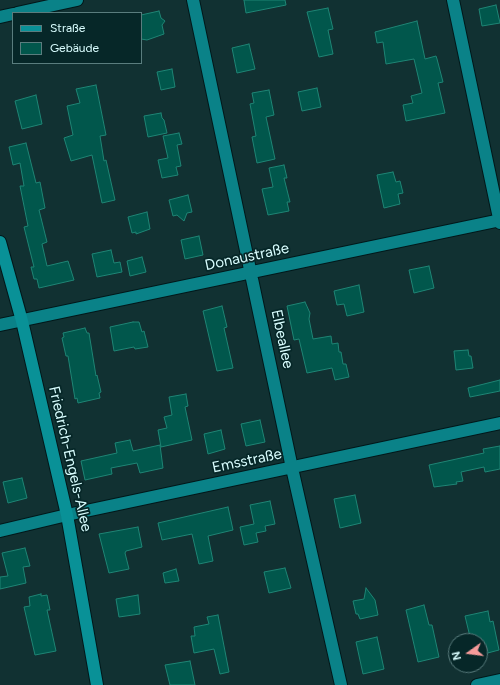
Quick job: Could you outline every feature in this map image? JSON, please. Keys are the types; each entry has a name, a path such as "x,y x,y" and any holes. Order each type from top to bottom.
{"street":[{"path":"22,12 77,0"},
{"name":"Elbeallee","path":"193,0 292,468 340,685"},
{"path":"453,0 500,221"},
{"path":"0,17 12,14"},
{"name":"Donaustraße","path":"0,325 500,221"},
{"name":"Friedrich-Engels-Allee","path":"0,242 22,321 67,515 97,685"},
{"name":"Emsstraße","path":"0,531 67,515 500,423"},
{"path":"477,685 500,680"}],"building":[{"path":"244,0 285,0 286,5 246,13"},
{"path":"496,5 500,23 482,26 479,9"},
{"path":"328,8 333,29 328,30 333,54 319,57 307,12"},
{"path":"159,11 161,18 165,21 162,25 164,34 147,40 142,39 142,15"},
{"path":"417,21 425,59 436,56 437,59 443,82 438,83 445,113 406,121 403,105 413,103 411,96 422,93 414,59 386,64 383,42 377,43 375,32"},
{"path":"249,44 255,69 237,73 232,48"},
{"path":"172,69 175,87 161,90 157,72"},
{"path":"96,85 106,135 100,136 104,161 106,160 115,200 102,203 92,155 71,161 64,138 73,135 67,106 80,103 76,89"},
{"path":"317,88 321,107 302,111 298,92"},
{"path":"269,90 274,115 266,117 275,159 257,163 252,137 256,136 250,104 254,103 252,93"},
{"path":"36,95 42,124 22,129 15,101"},
{"path":"161,113 167,133 148,137 144,116"},
{"path":"179,133 182,144 177,145 181,166 176,167 178,175 162,178 158,160 168,158 163,136"},
{"path":"26,143 36,183 40,182 45,208 39,210 47,242 42,244 47,266 68,261 74,280 39,288 37,279 34,279 31,267 34,267 24,227 28,226 20,186 24,186 20,163 13,165 9,147"},
{"path":"284,165 287,178 284,178 290,202 287,202 289,211 268,215 262,189 273,187 269,168"},
{"path":"393,172 396,182 400,181 403,193 398,194 400,204 384,208 377,175"},
{"path":"188,195 192,212 187,213 184,221 177,215 173,216 169,200"},
{"path":"147,212 150,229 136,234 136,232 132,233 128,217"},
{"path":"199,236 203,255 185,259 181,240"},
{"path":"111,250 114,263 120,262 122,272 97,277 92,254"},
{"path":"142,257 146,272 130,276 127,261"},
{"path":"429,266 434,288 414,293 409,270"},
{"path":"359,285 364,312 347,316 344,304 337,305 334,291"},
{"path":"305,302 310,313 309,319 313,339 331,336 332,344 338,343 339,352 341,352 343,364 346,364 349,377 335,380 332,368 307,373 299,339 294,340 287,306"},
{"path":"222,306 227,327 224,328 233,368 217,371 203,311"},
{"path":"139,322 142,332 144,331 148,347 135,349 134,347 114,351 110,327"},
{"path":"85,328 87,333 89,333 96,376 97,375 101,392 99,393 100,398 78,403 77,398 75,399 68,356 66,356 62,338 64,337 63,333"},
{"path":"468,350 469,356 471,356 473,368 456,370 454,351"},
{"path":"500,380 500,391 470,397 468,388"},
{"path":"186,394 188,406 185,407 192,440 161,447 158,430 167,428 164,417 172,415 169,397"},
{"path":"260,420 265,442 246,446 241,424"},
{"path":"221,430 225,449 208,454 204,434"},
{"path":"130,440 133,451 160,445 163,468 140,473 137,463 111,468 112,474 85,480 81,461 117,453 115,443"},
{"path":"500,446 500,469 485,472 484,467 461,472 463,481 456,482 457,484 434,487 429,465 484,453 483,449"},
{"path":"22,478 27,498 8,503 3,482"},
{"path":"355,495 361,523 340,528 334,499"},
{"path":"270,501 275,524 265,526 266,531 256,533 258,542 244,545 240,527 254,524 250,505"},
{"path":"228,507 233,530 208,536 213,561 199,564 192,534 162,540 158,523"},
{"path":"138,527 142,547 126,551 125,553 129,569 109,573 99,534"},
{"path":"25,548 30,566 23,567 26,583 0,589 0,577 8,576 2,553"},
{"path":"285,568 291,588 269,593 264,572"},
{"path":"176,569 179,581 165,583 163,573"},
{"path":"366,588 375,600 378,615 360,619 358,614 356,614 353,601 364,599"},
{"path":"41,594 41,596 47,595 50,610 47,610 56,651 35,655 24,607 30,606 29,597"},
{"path":"138,595 140,614 119,617 116,599"},
{"path":"424,605 429,625 432,625 439,657 418,662 406,610"},
{"path":"488,611 490,622 493,621 499,650 488,653 488,633 469,633 465,616"},
{"path":"218,615 229,672 220,674 214,649 194,653 191,636 195,636 194,627 209,624 207,617"},
{"path":"377,637 384,669 363,674 356,642"},
{"path":"190,661 195,685 170,685 165,665"}]}
